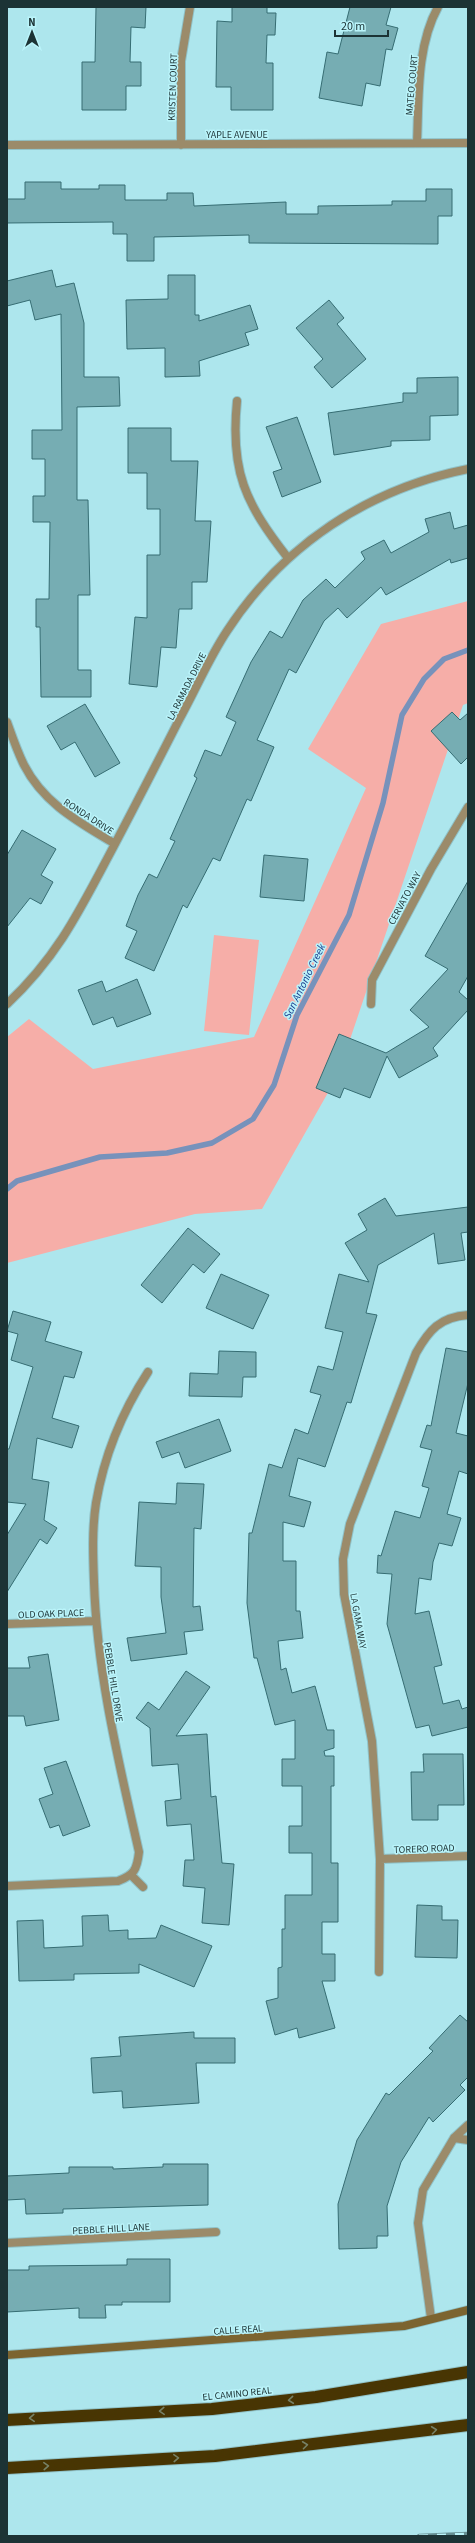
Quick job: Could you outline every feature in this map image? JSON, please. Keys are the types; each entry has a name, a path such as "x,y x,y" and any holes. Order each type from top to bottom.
{"highway":[{"path":"316,2397 468,2364"},
{"name":"EL CAMINO REAL","path":"7,2420 212,2409 316,2397 468,2372"},
{"path":"7,2468 215,2456 464,2426"}],"street":[{"name":"KRISTEN COURT","path":"181,145 181,61 190,7"},
{"name":"MATEO COURT","path":"417,143 423,52 431,20 438,7"},
{"name":"YAPLE AVENUE","path":"7,145 468,143"},
{"path":"237,402 234,431 238,471 253,507 288,558"},
{"name":"LA RAMADA DRIVE","path":"7,1004 28,984 55,951 79,912 223,637 248,601 288,558 313,536 364,505 418,481 468,469"},
{"name":"RONDA DRIVE","path":"7,722 23,764 38,788 57,808 115,844"},
{"name":"CERVATO WAY","path":"371,1004 372,980 431,869 467,810"},
{"name":"LA GAMA WAY","path":"379,1972 380,1859 372,1741 344,1594 343,1559 350,1524 416,1353 427,1333 445,1320 468,1315"},
{"name":"PEBBLE HILL DRIVE","path":"132,1876 138,1867 139,1852 108,1712 95,1621 93,1555 96,1504 107,1457 129,1402 148,1372"},
{"name":"OLD OAK PLACE","path":"7,1624 95,1621"},
{"name":"TORERO ROAD","path":"380,1859 468,1856"},
{"path":"7,1886 118,1882 132,1876 142,1887"},
{"path":"431,2318 418,2224 423,2190 454,2138 468,2125"},
{"path":"454,2138 468,2140"},
{"name":"PEBBLE HILL LANE","path":"7,2243 216,2232"},
{"name":"CALLE REAL","path":"7,2355 391,2327 468,2310"}],"shaded area":[{"path":"468,601 468,703 463,705 338,1075 262,1209 195,1214 7,1263 7,1037 29,1019 93,1069 254,1037 366,788 308,749 381,624"},
{"path":"214,935 259,940 249,1035 204,1031"}],"building":[{"path":"96,7 146,7 145,28 131,27 130,62 141,62 141,86 126,86 126,110 82,110 82,62 95,62"},
{"path":"232,7 267,7 267,13 276,13 275,35 267,35 266,63 273,63 273,110 231,110 231,87 216,87 217,21 232,22"},
{"path":"350,7 391,7 386,25 398,28 392,50 386,49 380,86 366,83 362,106 319,98 327,52 338,54"},
{"path":"25,182 61,182 61,189 99,189 99,185 125,185 125,200 167,200 167,193 193,193 194,206 286,202 286,214 318,214 318,206 392,205 392,201 426,201 426,189 452,189 452,216 438,216 438,244 249,243 249,235 154,237 154,261 127,261 127,234 113,234 113,222 7,223 7,199 25,199"},
{"path":"52,270 56,287 74,283 84,323 84,377 119,377 120,406 77,407 77,500 88,500 90,595 78,595 78,670 91,670 91,697 41,697 40,627 36,627 36,599 49,599 50,522 33,522 33,496 45,496 45,459 32,459 32,430 62,430 61,314 35,320 30,300 7,306 7,281"},
{"path":"168,275 195,275 195,315 199,315 199,321 250,305 258,329 245,333 249,345 199,361 200,376 165,377 165,348 127,349 126,300 168,299"},
{"path":"329,300 344,318 337,324 366,359 332,388 314,367 323,359 296,328"},
{"path":"458,377 458,415 430,416 430,440 391,441 391,446 334,455 328,413 403,402 403,393 417,393 417,378"},
{"path":"297,417 321,482 282,497 273,472 282,469 266,427"},
{"path":"128,428 171,428 171,461 198,461 195,521 211,521 207,582 192,582 192,609 179,609 176,648 161,647 157,687 129,684 135,617 147,618 147,555 160,555 160,509 147,509 147,473 128,473"},
{"path":"450,512 454,529 468,525 468,558 451,563 450,559 386,595 381,587 347,618 338,608 324,621 296,673 289,669 257,740 274,747 251,801 247,799 220,861 213,858 187,908 183,905 154,971 125,958 137,931 126,926 138,895 149,874 157,878 175,841 170,839 197,778 194,776 205,750 221,756 236,722 226,717 251,662 270,631 282,638 303,600 326,579 335,588 365,559 361,552 384,540 391,553 429,532 425,519"},
{"path":"85,704 120,763 95,777 75,742 61,750 47,726"},
{"path":"452,712 460,720 468,713 468,757 461,764 431,731"},
{"path":"22,830 56,849 41,875 53,882 41,904 30,898 7,927 7,855"},
{"path":"264,855 308,859 304,901 260,897"},
{"path":"468,881 468,976 459,992 468,1000 468,1010 433,1048 438,1056 399,1078 387,1056 370,1098 344,1088 340,1098 316,1088 339,1034 386,1053 429,1027 410,1010 448,969 425,956"},
{"path":"137,979 151,1014 117,1027 113,1017 93,1025 78,990 102,981 106,992"},
{"path":"385,1198 396,1216 468,1207 468,1232 461,1233 465,1260 438,1264 434,1233 378,1265 366,1313 377,1315 351,1403 347,1402 325,1467 298,1458 289,1496 311,1502 304,1527 283,1522 283,1561 296,1561 296,1611 300,1611 303,1638 278,1641 281,1670 286,1668 292,1693 315,1686 327,1730 334,1730 334,1748 324,1751 325,1756 334,1756 334,1786 331,1786 331,1863 338,1863 338,1922 322,1922 322,1954 335,1954 335,1981 322,1981 335,2028 299,2038 297,2028 275,2035 266,2001 278,1998 278,1968 282,1967 282,1929 285,1929 285,1895 312,1895 312,1853 289,1853 289,1826 302,1826 302,1786 282,1786 282,1759 295,1759 295,1720 275,1725 257,1658 254,1658 247,1603 249,1533 252,1533 269,1464 282,1468 295,1429 308,1434 321,1395 310,1392 318,1366 333,1370 343,1332 325,1328 339,1274 369,1282 345,1243 367,1230 358,1214"},
{"path":"188,1228 220,1254 204,1273 193,1264 162,1303 141,1285"},
{"path":"221,1274 269,1295 253,1329 206,1308"},
{"path":"13,1311 51,1322 45,1341 82,1352 74,1378 64,1376 52,1418 79,1426 72,1448 37,1438 32,1479 49,1482 44,1520 57,1528 47,1544 40,1539 7,1592 7,1535 26,1504 7,1502 7,1449 9,1449 33,1367 11,1360 18,1334 7,1331"},
{"path":"446,1348 468,1352 468,1383 456,1433 468,1436 468,1474 459,1471 447,1514 461,1518 452,1546 439,1543 433,1562 431,1580 419,1578 415,1614 429,1611 442,1665 434,1667 443,1704 459,1700 462,1709 468,1707 468,1727 432,1736 429,1725 416,1728 387,1624 392,1574 377,1573 378,1555 381,1556 395,1511 420,1518 429,1488 422,1486 432,1450 420,1447 427,1425 431,1426"},
{"path":"219,1351 256,1352 256,1377 243,1377 242,1397 189,1396 190,1373 218,1374"},
{"path":"219,1419 231,1451 185,1468 179,1452 162,1458 156,1442"},
{"path":"177,1483 204,1484 201,1529 194,1528 193,1607 200,1606 203,1630 184,1632 187,1654 131,1661 127,1638 166,1633 161,1597 161,1567 135,1566 139,1502 176,1504"},
{"path":"48,1654 59,1720 26,1726 24,1716 7,1716 7,1668 30,1668 28,1657"},
{"path":"186,1671 210,1687 176,1736 207,1734 211,1797 216,1796 222,1863 234,1864 229,1925 202,1923 205,1888 183,1886 185,1860 194,1860 191,1824 167,1826 165,1801 181,1799 178,1764 152,1766 150,1728 136,1718 148,1702 159,1710"},
{"path":"423,1754 463,1754 464,1805 438,1805 438,1820 412,1820 411,1772 424,1772"},
{"path":"66,1761 90,1826 63,1836 59,1825 50,1828 39,1799 53,1794 44,1768"},
{"path":"417,1905 442,1906 442,1920 458,1920 457,1958 415,1957"},
{"path":"108,1915 109,1931 128,1930 128,1939 156,1938 161,1925 212,1946 194,1987 139,1964 139,1973 74,1974 74,1980 19,1981 17,1921 43,1920 44,1948 83,1946 82,1916"},
{"path":"460,2015 468,2022 468,2077 460,2085 465,2090 433,2122 429,2117 401,2162 387,2206 388,2236 377,2236 377,2248 339,2249 338,2204 357,2140 386,2093 389,2095 433,2051 429,2048"},
{"path":"194,2032 194,2038 235,2038 235,2063 196,2063 199,2103 123,2108 122,2091 93,2093 91,2058 121,2056 119,2037"},
{"path":"163,2164 208,2164 208,2205 63,2209 63,2213 26,2214 25,2199 7,2200 7,2176 69,2173 69,2167 113,2167 113,2169 163,2167"},
{"path":"127,2259 170,2259 170,2302 122,2302 122,2305 105,2305 106,2318 79,2318 79,2308 7,2312 7,2270 29,2270 29,2266 127,2265"}],"waterway":[{"name":"San Antonio Creek","path":"7,1189 17,1181 100,1157 167,1153 212,1143 253,1119 274,1085 297,1015 349,915 383,803 402,715 424,679 444,659 468,650"}],"railway":[{"path":"419,2536 468,2534"}]}
